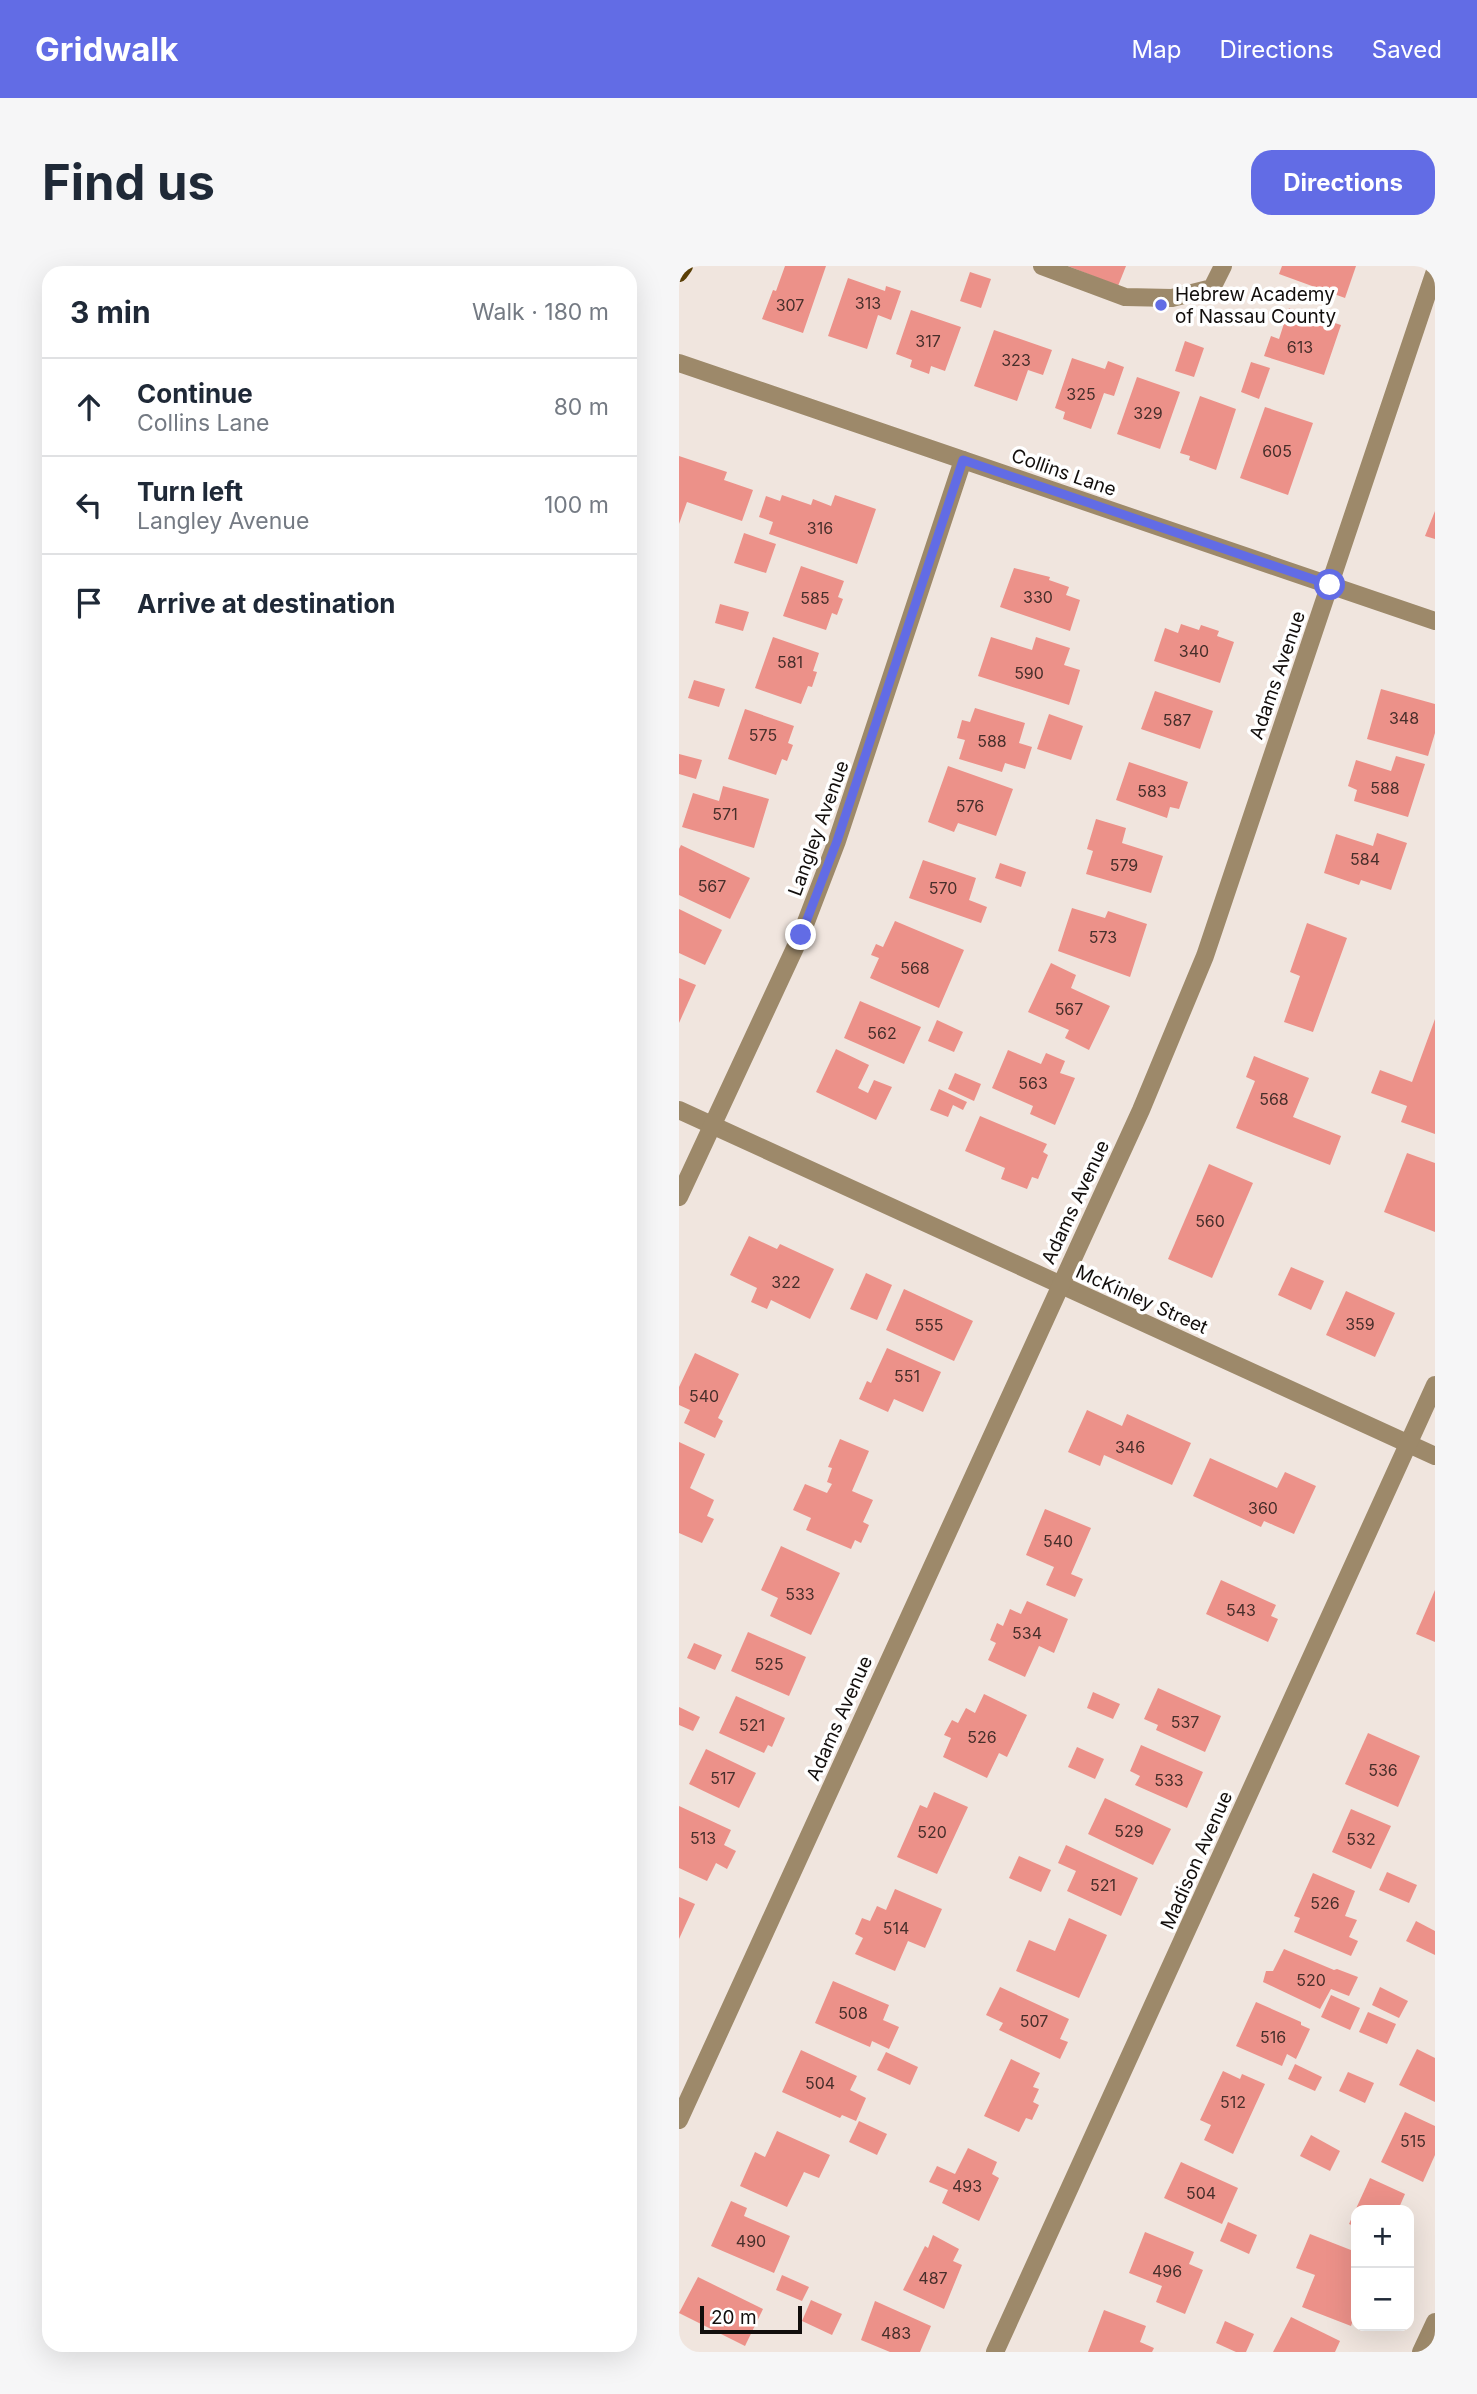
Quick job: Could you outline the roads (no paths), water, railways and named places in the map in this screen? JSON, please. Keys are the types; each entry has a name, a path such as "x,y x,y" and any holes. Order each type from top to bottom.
{"main road":[{"path":"679,273 684,266"}],"street":[{"path":"1042,266 1125,297 1172,298 1212,288 1223,266"},
{"name":"Adams Avenue","path":"679,2120 1141,1110 1205,956 1435,271"},
{"name":"Collins Lane","path":"679,363 1435,621"},
{"name":"Langley Avenue","path":"679,1196 801,935 837,841 963,460"},
{"name":"McKinley Street","path":"679,1110 1435,1455"},
{"name":"Madison Avenue","path":"995,2352 1435,1385"},
{"path":"1421,2352 1435,2322"}],"place":[{"name":"Hebrew Academy of Nassau County","path":"1161,305"}]}
